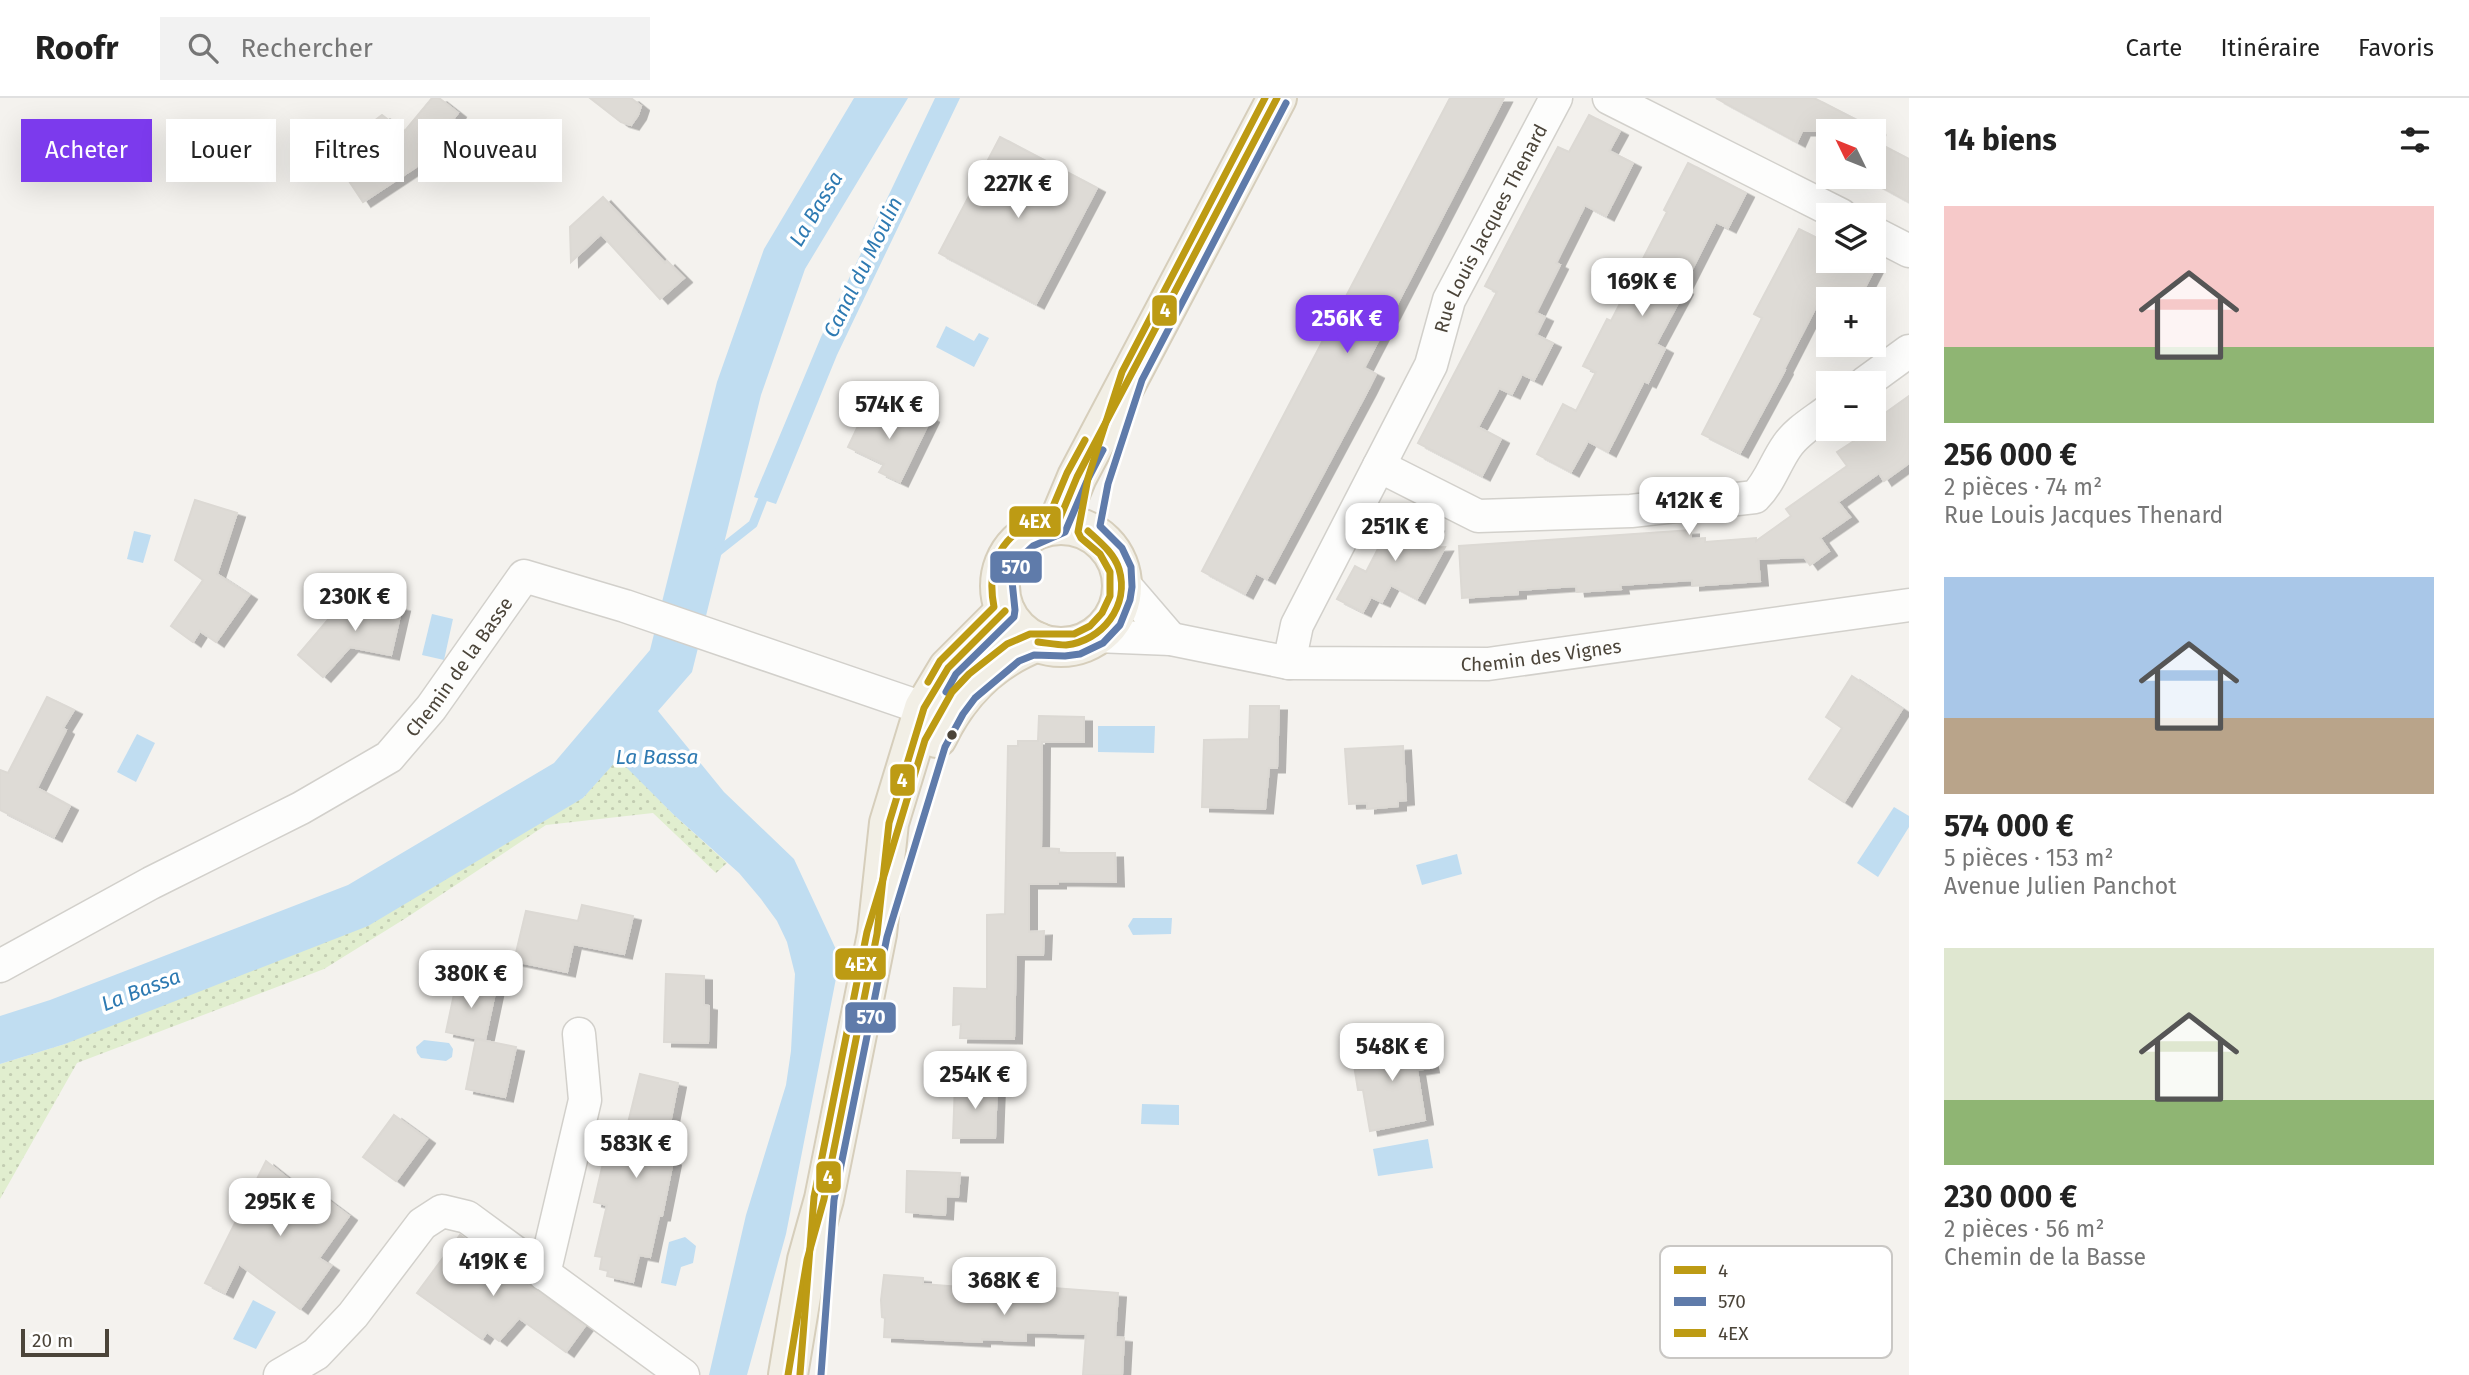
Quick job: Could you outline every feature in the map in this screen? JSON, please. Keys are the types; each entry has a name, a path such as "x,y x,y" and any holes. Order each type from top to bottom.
{"main road":[{"path":"1073,528 1098,481 1132,376 1277,98"},
{"path":"1073,528 1102,539 1119,567 1122,582 1120,603 1111,622 1096,636 1068,646 1038,642 1025,635 1006,611 1000,592 1002,573 1009,554 1021,540 1038,529 1073,528"},
{"path":"788,1375 807,1260 824,1199 877,934 935,743 936,712 948,668 1006,611"},
{"path":"936,712 1017,650 1038,642"},
{"path":"810,1375 824,1199"}],"street":[{"name":"Rue Louis Jacques Thenard","path":"1289,663 1297,625 1431,365 1448,300 1556,98"},
{"path":"1609,98 1817,203"},
{"path":"1886,239 1909,251"},
{"path":"1882,371 1909,351"},
{"path":"1379,466 1478,516 1631,511 1755,497 1765,487 1787,444 1816,420"},
{"name":"Chemin de la Basse","path":"0,966 151,883 301,808 389,757 431,708 524,576 625,606 936,712"},
{"path":"1122,582 1171,639"},
{"name":"Chemin des Vignes","path":"1096,636 1171,639 1289,663 1488,664 1909,606"},
{"path":"544,1274 585,1100 579,1034"},
{"path":"280,1375 316,1354 353,1315 422,1224 442,1211 467,1217 683,1375"}],"green space":[{"path":"618,758 674,815 727,863 716,873 653,813 546,825 324,969 77,1063 0,1199 0,1064 65,1044 583,798"}],"water":[{"name":"La Bassa","path":"854,98 908,98 805,269 761,395 692,672 658,711 724,792 794,859 840,958 786,1234 747,1375 709,1375 746,1215 786,1085 791,1051 795,974 787,942 777,921 761,899 739,873 674,815 618,759 583,798 368,926 65,1044 0,1064 0,1016 50,1000 348,885 554,763 650,650 717,382 764,249"},
{"path":"935,98 960,98 837,355 776,504 754,497 821,337"},
{"path":"946,326 974,341 979,333 989,338 974,367 936,347"},
{"path":"134,531 151,535 143,563 127,559"},
{"path":"432,614 453,619 444,660 422,655"},
{"path":"1098,726 1155,726 1154,753 1098,752"},
{"path":"137,734 155,743 136,782 117,772"},
{"path":"1894,807 1909,816 1909,827 1878,877 1857,863"},
{"path":"1457,854 1462,874 1422,885 1416,865"},
{"path":"1133,918 1172,918 1171,934 1133,935 1128,926"},
{"path":"424,1040 449,1043 453,1049 452,1057 446,1061 421,1058 416,1047"},
{"path":"1142,1104 1179,1105 1179,1125 1141,1124"},
{"path":"1428,1139 1433,1168 1378,1176 1373,1149"},
{"path":"685,1237 696,1246 693,1263 681,1267 676,1286 661,1283 669,1242"},
{"path":"253,1300 276,1312 256,1349 233,1339"}],"building":[{"path":"432,98 439,98 458,113 453,119 418,119 418,164 404,175 404,132"},
{"path":"590,98 631,98 641,106 631,125 621,122"},
{"path":"1450,98 1504,98 1364,368 1376,374 1368,390 1267,579 1256,573 1245,594 1202,571"},
{"path":"1716,98 1814,98 1855,119 1816,119 1816,131 1802,131 1797,142"},
{"path":"1589,115 1620,131 1609,151 1633,163 1606,216 1585,205 1556,263 1560,265 1536,313 1545,317 1536,335 1553,343 1534,380 1522,374 1512,394 1499,388 1478,427 1501,439 1482,476 1418,443 1497,292 1485,286 1558,147 1569,152"},
{"path":"1000,137 1097,188 1036,304 939,253"},
{"path":"1886,147 1909,159 1909,202 1885,189"},
{"path":"1688,163 1746,193 1728,228 1716,222 1682,289 1685,290 1656,344 1665,349 1648,383 1644,381 1608,452 1588,441 1571,472 1537,454 1563,404 1576,411 1596,372 1583,366 1607,319 1611,321 1667,212 1664,210"},
{"path":"350,182 393,182 363,202"},
{"path":"603,197 665,263 667,261 684,278 660,299 601,234 571,262 570,227"},
{"path":"1799,229 1816,238 1816,273 1872,273 1865,287 1816,287 1816,307 1740,453 1702,434 1762,318 1754,314"},
{"path":"1909,396 1909,463 1884,481 1879,473 1838,502 1850,517 1820,538 1829,551 1810,565 1804,557 1758,559 1760,581 1692,586 1692,580 1620,585 1621,589 1577,592 1576,586 1462,598 1459,546 1691,530 1691,539 1705,538 1705,542 1756,538 1756,541 1791,516 1786,509 1847,466 1837,452 1854,441 1886,441 1886,412"},
{"path":"867,407 907,425 916,410 931,418 900,482 879,472 884,464 848,447"},
{"path":"195,500 237,513 217,574 249,595 216,642 200,631 193,642 171,626 203,580 175,560"},
{"path":"1399,508 1436,527 1426,548 1445,547 1417,599 1391,585 1382,602 1371,597 1363,612 1337,599 1355,566 1366,572"},
{"path":"360,590 388,595 387,604 402,607 391,655 350,647 323,677 298,655 331,616 354,621"},
{"path":"1852,676 1902,709 1844,802 1809,779 1842,728 1826,717"},
{"path":"47,697 74,710 63,728 66,730 37,788 70,806 54,837 0,810 0,770 8,773"},
{"path":"1250,706 1279,706 1277,768 1269,768 1265,809 1202,807 1204,740 1249,739"},
{"path":"1039,716 1084,717 1084,742 1042,742 1041,848 1059,849 1059,853 1115,853 1116,882 1058,881 1058,884 1029,884 1029,932 1044,931 1043,955 1016,955 1014,1039 960,1038 961,1024 953,1025 954,988 987,989 987,915 1005,914 1008,746 1018,746 1018,741 1038,741"},
{"path":"1403,746 1406,800 1398,801 1398,806 1367,809 1367,803 1349,804 1345,749"},
{"path":"582,905 633,916 624,954 573,944 567,972 514,961 526,911 578,921"},
{"path":"666,974 704,976 704,1005 709,1006 708,1043 664,1042"},
{"path":"457,980 496,988 485,1040 446,1032"},
{"path":"476,1039 516,1047 505,1097 466,1089"},
{"path":"1425,1040 1431,1068 1417,1070 1425,1120 1370,1131 1363,1090 1358,1090 1352,1053"},
{"path":"640,1074 678,1083 663,1159 673,1161 662,1216 659,1216 650,1257 639,1255 633,1282 607,1276 608,1271 600,1269 602,1257 595,1256 607,1205 594,1202 607,1146 614,1148 619,1121 628,1123"},
{"path":"955,1083 997,1085 995,1138 953,1138"},
{"path":"394,1115 427,1139 396,1181 363,1157"},
{"path":"266,1161 312,1198 317,1192 349,1216 319,1258 331,1266 300,1309 239,1264 225,1293 205,1283"},
{"path":"907,1171 960,1173 958,1197 946,1196 945,1215 906,1212"},
{"path":"460,1235 585,1326 566,1352 519,1318 499,1341 487,1332 482,1339 417,1293"},
{"path":"884,1275 923,1278 923,1284 985,1291 1040,1295 1041,1287 1118,1293 1115,1337 1124,1338 1122,1375 1083,1375 1086,1334 1026,1332 1026,1341 982,1339 982,1342 884,1337 885,1318 882,1317 881,1300"}],"waterway":[{"name":"Canal du Moulin","path":"715,554 753,524 766,491"}],"transit line":[{"name":"4EX","path":"800,1374 814,1197 867,932 925,740 952,692 969,674 1007,644 1030,634 1074,634 1090,626 1102,613 1110,596 1110,572 1100,554 1081,538 1078,532 1088,478 1122,372 1265,98"},
{"name":"4","path":"1057,525 1077,477 1277,98"},
{"name":"570","path":"821,1375 834,1200 887,937 945,747 975,698 1019,661 1034,655 1080,654 1103,643 1120,625 1130,600 1131,567 1122,548 1100,526 1108,484 1142,380 1286,103"},
{"name":"4EX","path":"928,682 940,661 994,607 992,575 1001,550 1020,530 1049,516 1067,473 1085,440"},
{"name":"570","path":"946,692 956,674 1014,617 1012,581 1018,560 1033,546 1065,532 1103,450"},
{"name":"4","path":"1038,642 1066,645 1091,637 1110,619 1117,608 1121,583 1117,563 1088,531"},
{"name":"4","path":"788,1375 807,1260 824,1199 877,934 889,823 924,708 948,668 1005,611"}]}
